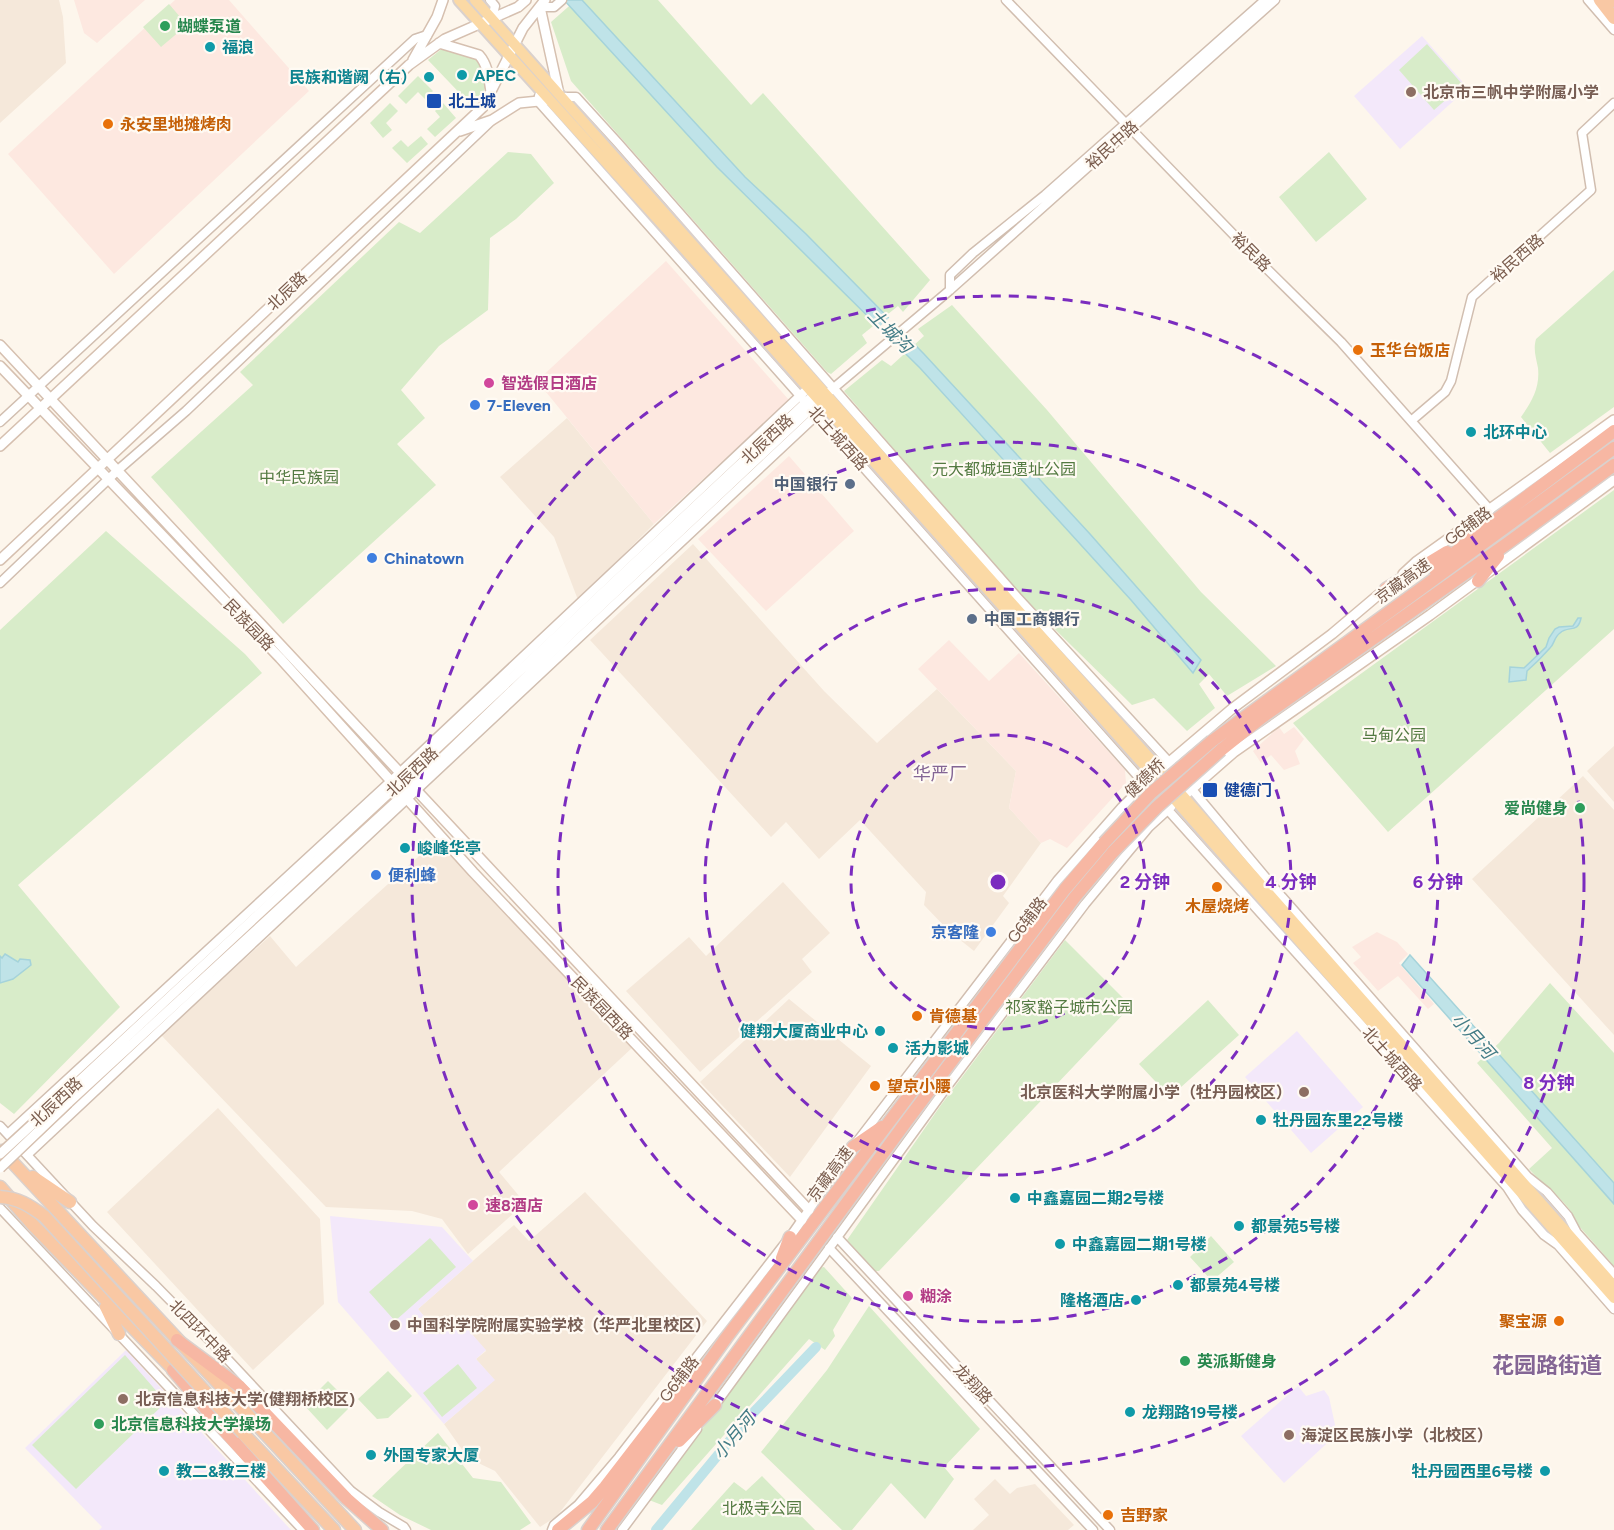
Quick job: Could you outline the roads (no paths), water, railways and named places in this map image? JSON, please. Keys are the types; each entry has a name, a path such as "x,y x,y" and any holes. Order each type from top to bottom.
{"highway":[{"path":"1600,0 1614,18"},
{"path":"1380,619 1474,536 1614,431"},
{"name":"京藏高速","path":"1216,746 1380,619 1614,448"},
{"name":"京藏高速","path":"1216,746 1261,718 1614,465"},
{"path":"1386,589 1474,536"},
{"path":"1478,581 1508,543"},
{"name":"健德桥","path":"1104,843 1151,793 1216,746"},
{"name":"健德桥","path":"1113,852 1216,746"},
{"name":"京藏高速","path":"588,1530 726,1338 1065,890 1104,843"},
{"name":"京藏高速","path":"608,1529 906,1122 1075,897 1113,852"},
{"path":"853,1147 892,1119"},
{"name":"北四环中路","path":"0,1148 355,1530"},
{"path":"16,1166 70,1202"},
{"path":"0,1187 33,1225 173,1370 313,1530"},
{"path":"0,1197 15,1198 44,1216 334,1530"},
{"path":"775,1275 790,1237"},
{"path":"100,1295 119,1334"},
{"path":"553,1529 578,1514 605,1487 682,1387 726,1338"},
{"path":"177,1340 239,1386 347,1499 382,1530"},
{"path":"173,1370 243,1433"},
{"path":"650,1469 715,1405"},
{"path":"580,1530 623,1483"},
{"path":"347,1499 389,1530"}],"main road":[{"path":"411,64 437,17 443,0"},
{"name":"北土城西路","path":"459,0 542,97 658,219 816,400 1156,773 1184,796 1614,1286"},
{"name":"北土城西路","path":"476,0 561,95 816,400"},
{"path":"0,446 411,64 439,43 518,7 526,0"},
{"path":"542,3 561,95"},
{"name":"北辰路","path":"0,560 483,107 523,28 542,3"},
{"path":"439,43 479,55 487,70 491,92"},
{"path":"458,131 492,120 519,104 542,97"},
{"name":"民族园路","path":"0,345 288,651 413,789"},
{"name":"民族园路","path":"0,366 272,650 405,796"},
{"name":"北辰西路","path":"0,1154 242,947 331,861 413,789 575,630 750,471 816,400"},
{"name":"北辰西路","path":"0,1168 65,1100 197,970 402,776 816,400"},
{"name":"G6辅路","path":"1156,773 1233,708 1332,634 1416,562 1614,420"},
{"path":"1184,796 1234,752 1478,581 1614,480"},
{"name":"民族园西路","path":"413,789 809,1210"},
{"name":"民族园西路","path":"405,796 481,880 802,1220"},
{"name":"北土城西路","path":"1184,796 1614,1298"},
{"path":"331,861 350,852"},
{"path":"228,941 237,923"},
{"path":"180,976 197,970"},
{"path":"193,988 209,983"}],"street":[{"path":"490,0 495,6 492,18"},
{"path":"542,3 554,7 562,0"},
{"name":"裕民路","path":"1006,0 1341,342 1490,510"},
{"name":"裕民中路","path":"880,348 950,290 1265,0"},
{"name":"裕民中路","path":"1128,126 1275,0"},
{"path":"1588,0 1614,30"},
{"path":"0,422 415,39 427,35"},
{"name":"裕民西路","path":"1411,421 1445,392 1451,381 1472,297 1591,190 1582,133 1614,103"},
{"name":"北辰路","path":"0,583 109,478 186,411 492,120"},
{"name":"北辰西路","path":"816,400 880,348"},
{"name":"北土城西路","path":"816,400 1017,597 1169,762 1184,796 1282,897 1527,1176 1547,1192 1568,1216 1577,1233 1614,1274"},
{"name":"北土城西路","path":"816,400 1144,784 1499,1178 1544,1235 1558,1245 1614,1309"},
{"path":"1188,745 1211,772"},
{"name":"G6辅路","path":"553,1529 578,1505 619,1458 790,1237 853,1147 1057,881 1122,807 1156,773"},
{"name":"北辰西路","path":"8,1134 237,923 394,784"},
{"name":"北辰西路","path":"27,1155 209,983 242,947 350,852 405,796"},
{"path":"622,1530 1085,904 1149,827 1184,796"},
{"path":"1122,807 1149,827"},
{"path":"31,1113 51,1133"},
{"name":"北四环中路","path":"0,1126 70,1202 217,1348 351,1491 407,1529"},
{"path":"0,1208 303,1530"},
{"name":"龙翔路","path":"837,1237 1110,1530"},
{"name":"龙翔路","path":"829,1248 1093,1530"}],"water":[{"name":"土城沟","path":"564,0 582,0 745,177 806,234 924,354 1090,534 1201,660 1193,673 1131,600 920,368 717,167"},
{"path":"1578,618 1581,618 1578,626 1558,635 1551,647 1527,671 1526,680 1509,682 1510,667 1524,668 1546,647 1555,629 1573,626"},
{"path":"5,954 18,962 20,959 30,960 31,965 13,979 0,983 0,956 2,958"},
{"path":"1410,955 1614,1183 1614,1204 1402,965"}],"waterway":[{"name":"小月河","path":"656,1530 751,1415 816,1347"}],"place":[{"name":"蝴蝶泵道","path":"165,26"},
{"name":"福浪","path":"210,47"},
{"name":"APEC","path":"462,75"},
{"name":"民族和谐阙（右）","path":"429,77"},
{"name":"北京市三帆中学附属小学","path":"1411,92"},
{"name":"北土城","path":"434,101"},
{"name":"永安里地摊烤肉","path":"108,124"},
{"name":"玉华台饭店","path":"1358,350"},
{"name":"智选假日酒店","path":"489,383"},
{"name":"7-Eleven","path":"475,405"},
{"name":"北环中心","path":"1471,432"},
{"name":"中国银行","path":"850,484"},
{"name":"Chinatown","path":"372,558"},
{"name":"中国工商银行","path":"972,619"},
{"name":"健德门","path":"1210,790"},
{"name":"爱尚健身","path":"1580,808"},
{"name":"峻峰华亭","path":"405,848"},
{"name":"便利蜂","path":"376,875"},
{"name":"木屋烧烤","path":"1217,887"},
{"name":"京客隆","path":"991,932"},
{"name":"肯德基","path":"917,1016"},
{"name":"健翔大厦商业中心","path":"880,1031"},
{"name":"活力影城","path":"893,1048"},
{"name":"望京小腰","path":"875,1086"},
{"name":"北京医科大学附属小学（牡丹园校区）","path":"1304,1092"},
{"name":"牡丹园东里22号楼","path":"1261,1120"},
{"name":"中鑫嘉园二期2号楼","path":"1015,1198"},
{"name":"速8酒店","path":"473,1205"},
{"name":"都景苑5号楼","path":"1239,1226"},
{"name":"中鑫嘉园二期1号楼","path":"1060,1244"},
{"name":"都景苑4号楼","path":"1178,1285"},
{"name":"糊涂","path":"908,1296"},
{"name":"隆格酒店","path":"1136,1300"},
{"name":"聚宝源","path":"1559,1321"},
{"name":"中国科学院附属实验学校（华严北里校区）","path":"395,1325"},
{"name":"英派斯健身","path":"1185,1361"},
{"name":"北京信息科技大学(健翔桥校区)","path":"123,1399"},
{"name":"龙翔路19号楼","path":"1130,1412"},
{"name":"北京信息科技大学操场","path":"99,1424"},
{"name":"海淀区民族小学（北校区）","path":"1289,1435"},
{"name":"外国专家大厦","path":"371,1455"},
{"name":"教二&教三楼","path":"164,1471"},
{"name":"牡丹园西里6号楼","path":"1545,1471"},
{"name":"吉野家","path":"1108,1515"}],"district":[{"name":"华严厂","path":"940,774"},
{"name":"花园路街道","path":"1547,1365"}],"park label":[{"name":"元大都城垣遗址公园","path":"1004,469"},
{"name":"中华民族园","path":"299,477"},
{"name":"马甸公园","path":"1394,735"},
{"name":"祁家豁子城市公园","path":"1069,1007"},
{"name":"北极寺公园","path":"762,1508"}]}
